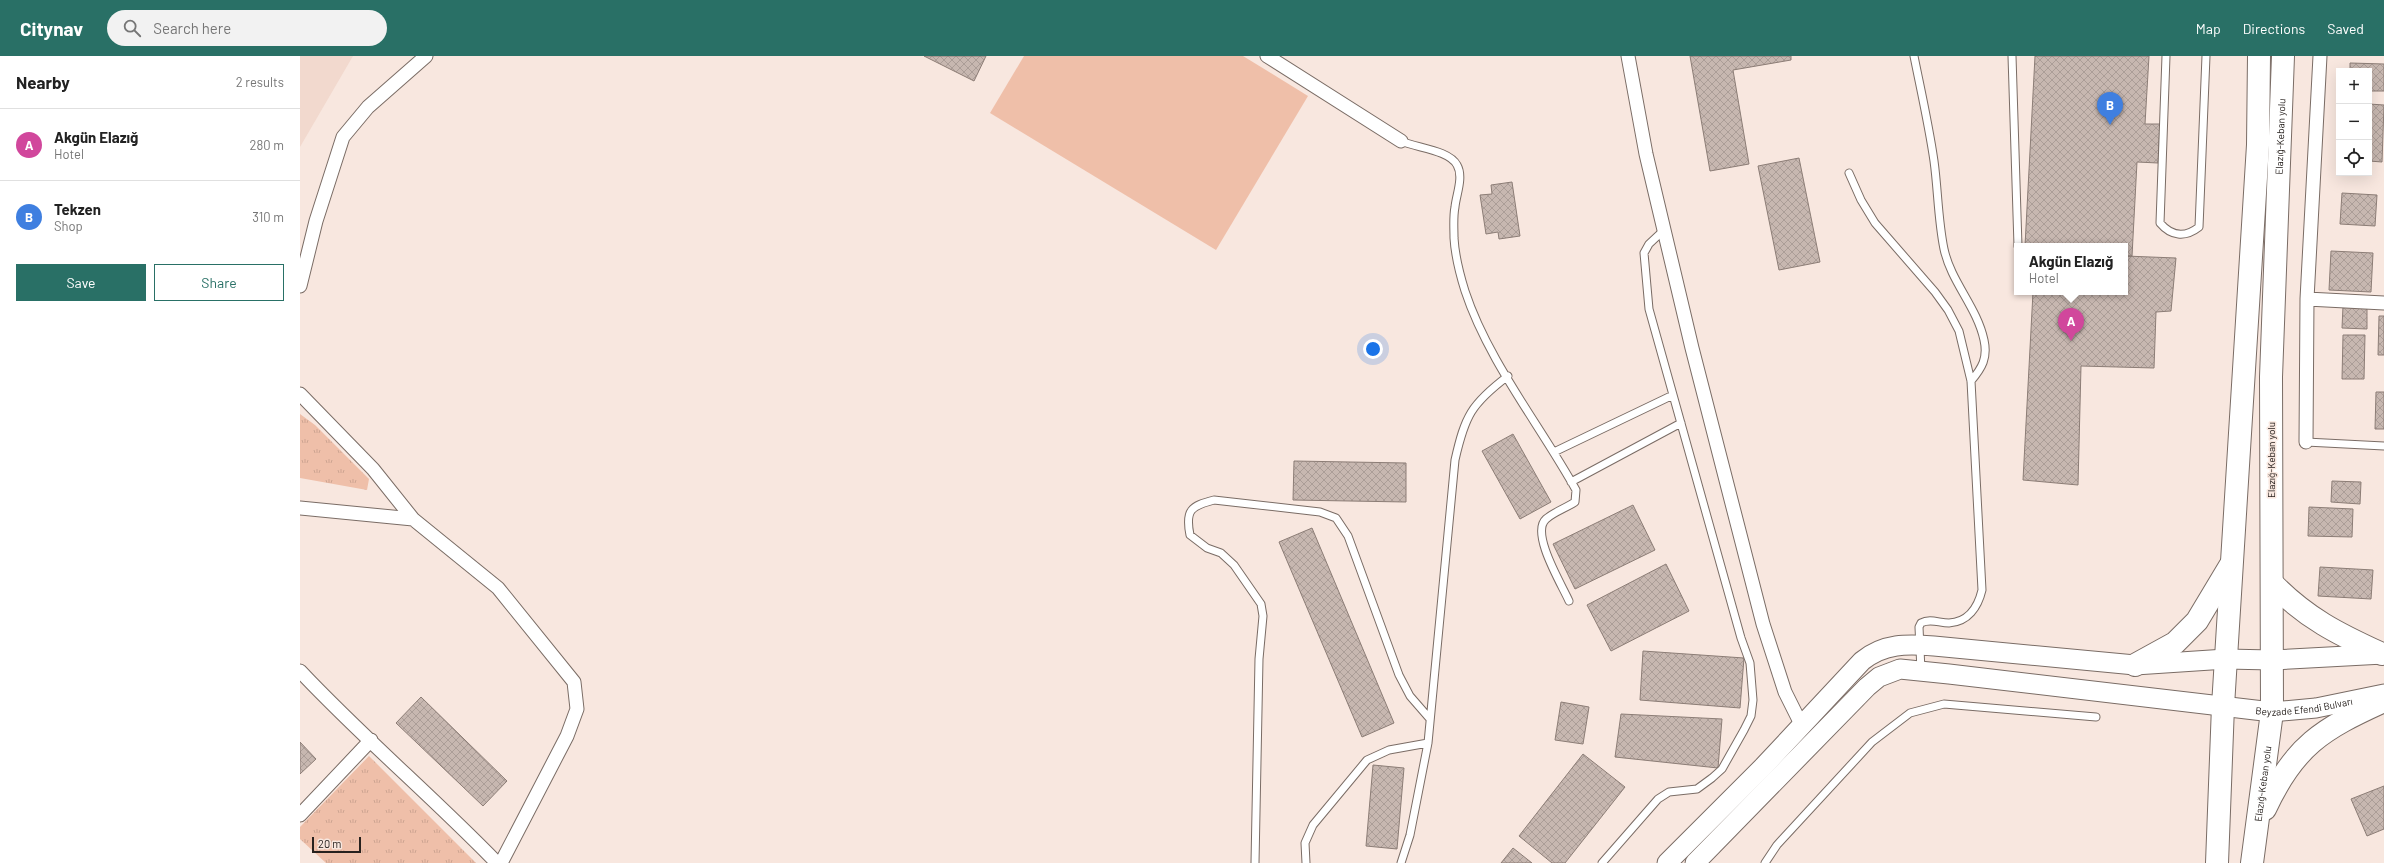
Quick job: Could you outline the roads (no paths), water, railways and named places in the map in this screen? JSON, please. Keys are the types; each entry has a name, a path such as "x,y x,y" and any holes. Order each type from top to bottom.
{"highway":[{"path":"2217,863 2223,706 2257,153 2259,56"},
{"name":"Elazığ-Keban yolu","path":"2252,863 2272,712 2271,377 2283,56"},
{"path":"2135,665 2175,643 2197,621 2232,564"},
{"path":"2272,583 2306,615 2351,640 2383,654"},
{"path":"2257,827 2286,770 2306,746 2319,734 2384,701"}],"main road":[{"path":"1667,863 1873,652 1897,645 1919,645 2135,665 2226,659 2272,660 2383,654"},
{"name":"Beyzade Efendi Bulvarı","path":"1696,863 1868,687 1892,671 1921,671 2186,700 2272,712 2316,708 2384,694"}],"street":[{"path":"300,286 316,221 343,137 368,107 426,56"},
{"path":"1267,56 1401,141"},
{"path":"1628,56 1646,154 1692,348 1767,638 1785,692 1802,726"},
{"path":"1631,72 1637,56"},
{"path":"2306,442 2306,299 2320,56"},
{"path":"2306,299 2384,304"},
{"path":"300,394 374,469 413,519 498,588 574,682 576,709 567,736 501,863"},
{"path":"300,508 413,519"},
{"path":"300,671 370,740 445,810 497,863"},
{"path":"300,816 370,740"}],"lane":[{"path":"1914,56 1934,160 1944,249 1951,270 1974,310 1984,340 1986,355 1983,368 1971,381"},
{"path":"2012,56 2018,243"},
{"path":"2166,56 2160,223 2164,229 2178,235 2186,235 2199,227 2206,56"},
{"path":"1401,141 1416,147 1443,153 1453,158 1458,167 1460,179 1454,208 1454,239 1465,291 1484,338 1576,490 1575,502 1545,520 1541,528 1542,542 1569,600"},
{"path":"1849,173 1861,200 1875,223 1948,310 1959,331 1971,381 1982,590 1976,608 1967,617 1950,623 1931,620 1921,623 1919,645 1921,671"},
{"path":"1602,863 1658,799 1669,792 1697,789 1722,769 1751,716 1753,700 1750,664 1741,638 1649,309 1644,253 1649,244 1664,230"},
{"path":"1401,863 1410,835 1428,743 1458,447 1466,418 1475,405 1485,393 1508,376"},
{"path":"1554,452 1673,395"},
{"path":"1571,482 1681,423"},
{"path":"2306,442 2384,446"},
{"path":"1255,863 1259,659 1263,616 1261,604 1234,565 1221,553 1207,548 1190,535 1188,518 1190,510 1198,504 1220,501 1320,512 1336,518 1343,526 1354,549 1399,676 1410,696 1430,719"},
{"path":"1764,863 1782,840 1872,742 1910,713 1944,704 2096,717"},
{"path":"1306,863 1305,843 1314,825 1367,760 1389,750 1428,743"}],"place":[{"name":"Tekzen","path":"2110,125"},
{"name":"Akgün Elazığ","path":"2071,341"}]}
